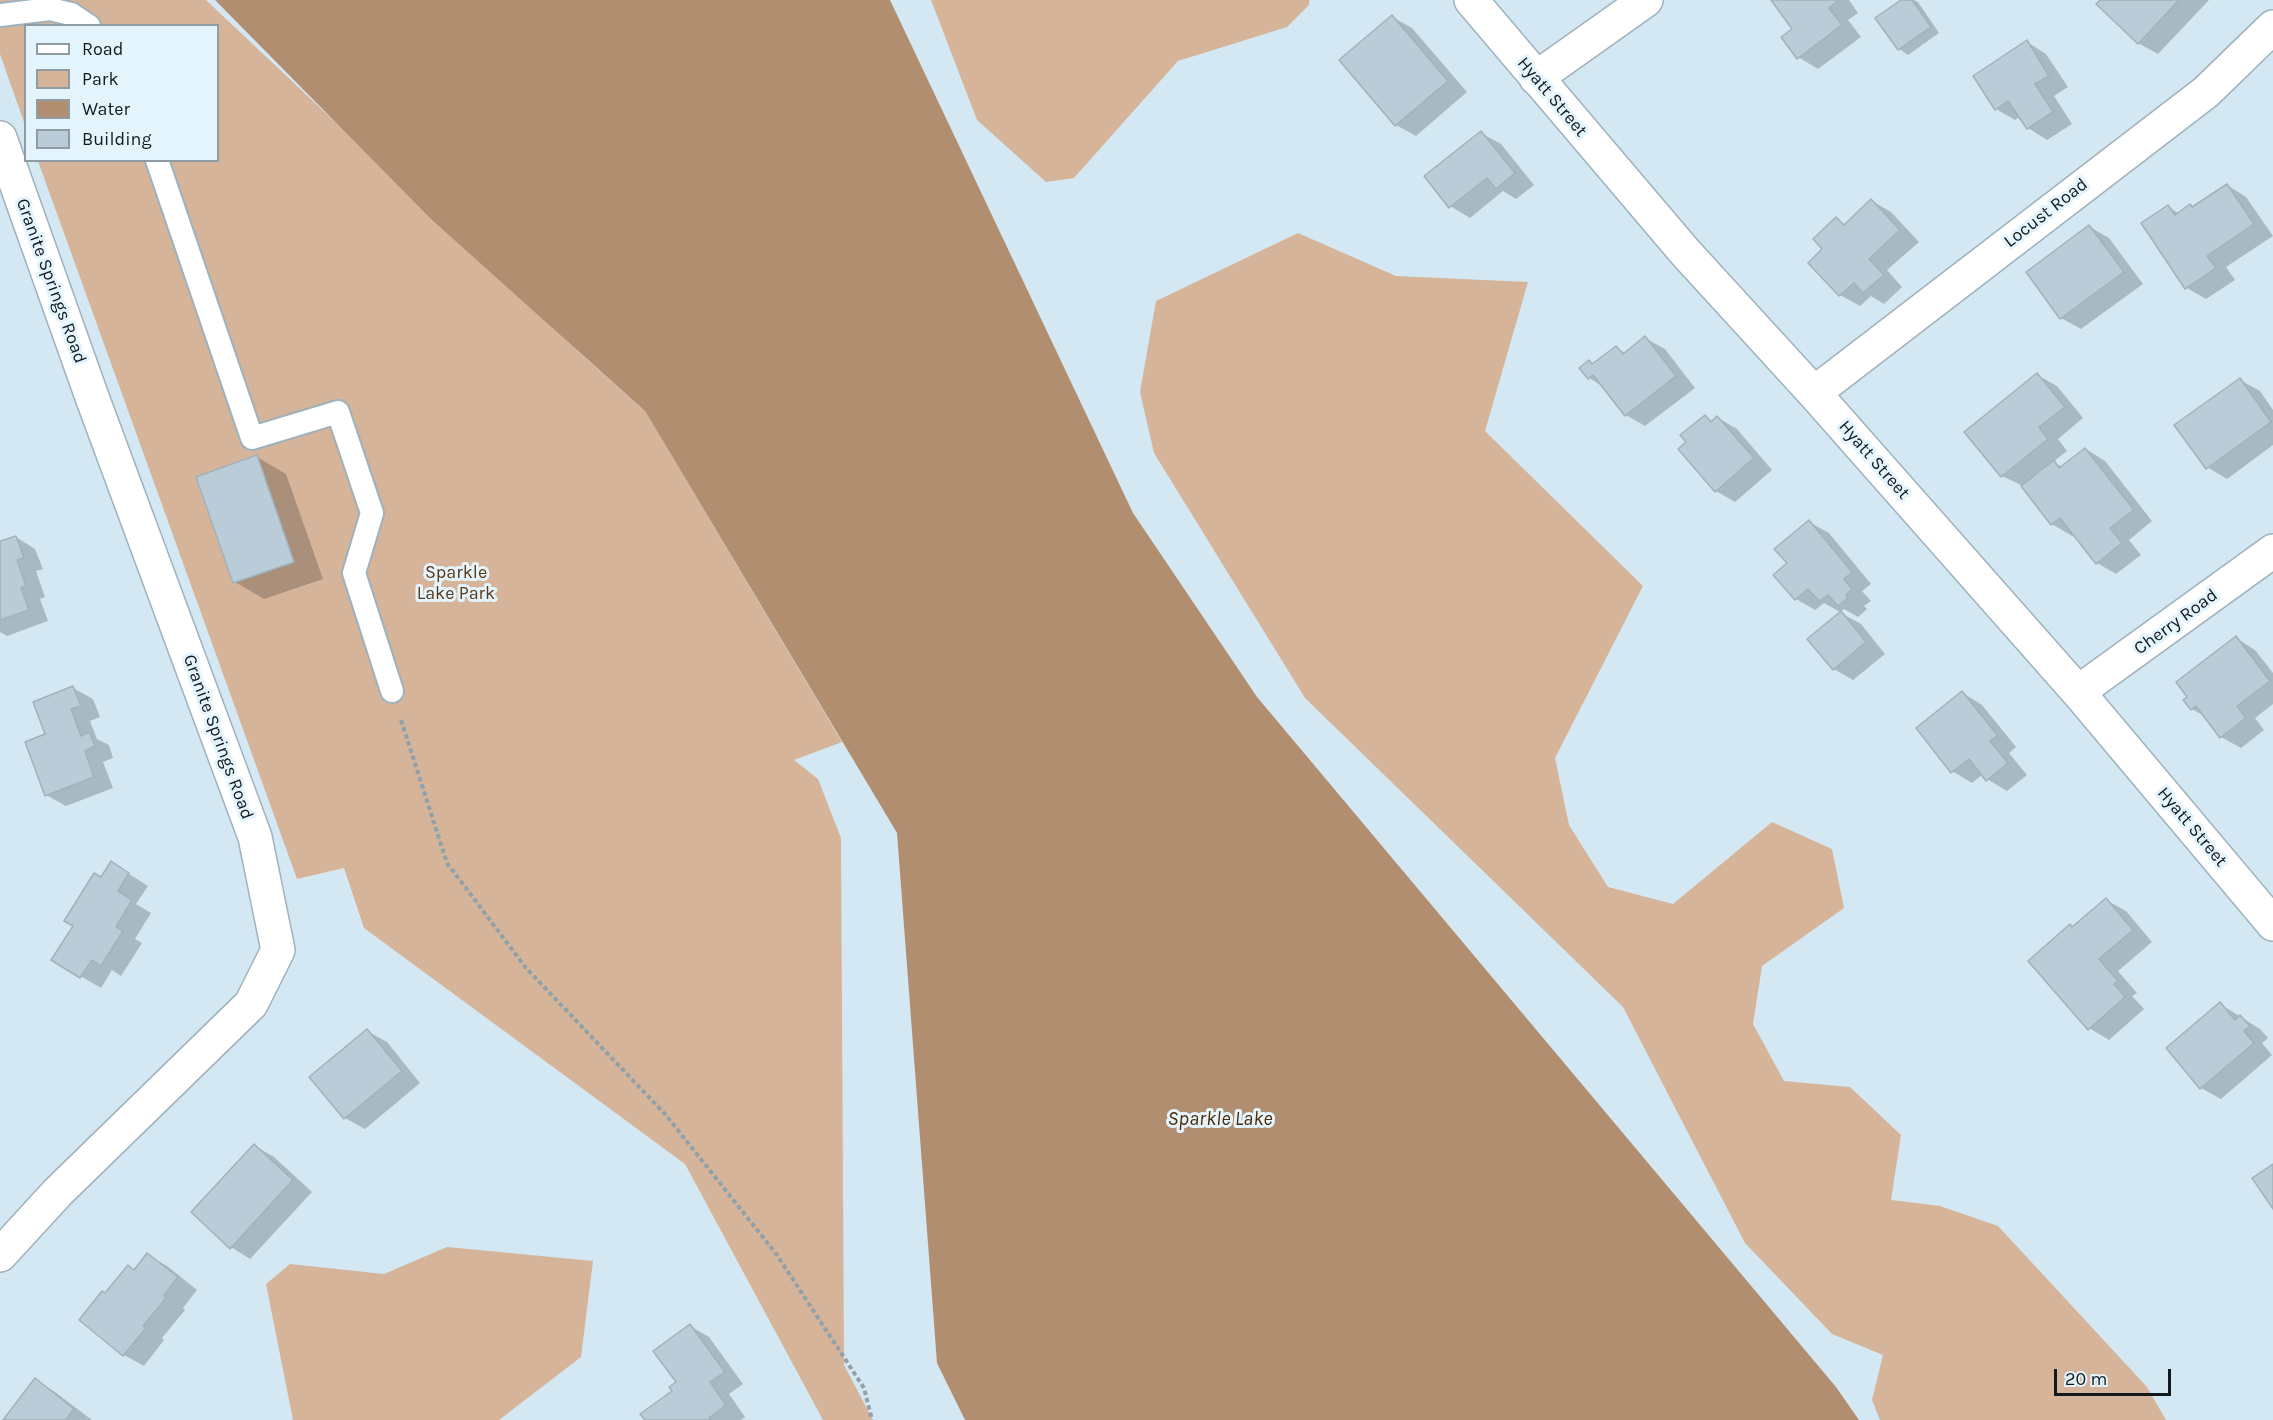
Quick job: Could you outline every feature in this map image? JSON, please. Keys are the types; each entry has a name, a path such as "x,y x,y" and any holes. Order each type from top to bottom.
{"street":[{"name":"Hyatt Street","path":"1471,0 1685,252 1814,393 2078,692 2273,924"},
{"path":"1536,78 1646,0"},
{"name":"Locust Road","path":"1814,393 2206,92 2273,27"},
{"name":"Granite Springs Road","path":"0,138 92,397 255,837 278,950 251,1004 57,1192 0,1255"},
{"name":"Cherry Road","path":"2078,692 2273,552"}],"lane":[{"path":"0,15 50,9 71,14 86,24"},
{"path":"158,162 252,438 338,412 372,513 354,573 392,691"}],"path":[{"path":"392,691 447,863 526,968 665,1114 777,1255 864,1388 872,1420"}],"green space":[{"name":"Sparkle Lake Park","path":"0,0 206,0 583,356 645,411 842,742 794,760 818,779 841,838 844,1365 873,1420 823,1420 685,1164 364,928 344,868 297,879 38,162 219,162 219,24 24,24 24,122 0,54"},
{"path":"931,0 1309,0 1309,5 1287,27 1178,61 1074,178 1046,182 977,120"},
{"path":"1298,233 1396,276 1528,282 1485,431 1643,586 1555,758 1569,825 1608,887 1673,904 1772,822 1832,849 1844,908 1762,966 1753,1024 1784,1081 1850,1087 1901,1135 1891,1200 1940,1206 1998,1226 2147,1387 2166,1420 1880,1420 1872,1400 1883,1355 1832,1334 1745,1243 1623,1007 1305,698 1154,453 1140,392 1156,301"},
{"path":"447,1247 593,1261 581,1357 499,1420 293,1420 266,1284 290,1264 384,1274"}],"water":[{"name":"Sparkle Lake","path":"215,0 890,0 1133,513 1257,697 1836,1387 1859,1420 965,1420 937,1363 897,833 645,411 431,219"}],"building":[{"path":"1771,0 1839,0 1829,8 1842,25 1797,59 1781,37 1792,29"},
{"path":"1901,0 1912,0 1931,27 1898,50 1875,18"},
{"path":"2100,0 2179,0 2138,44 2096,4"},
{"path":"1392,15 1448,81 1395,126 1339,60"},
{"path":"2027,40 2049,76 2035,84 2053,112 2027,129 2008,101 1995,110 1973,76"},
{"path":"1481,131 1515,173 1496,189 1487,178 1449,208 1424,176"},
{"path":"2227,184 2254,224 2207,256 2216,268 2185,289 2141,223 2168,205 2175,215 2190,204 2192,207"},
{"path":"1871,199 1900,230 1869,259 1884,275 1863,293 1854,283 1839,296 1808,263 1822,249 1813,239 1836,217 1844,225"},
{"path":"2089,225 2124,272 2060,319 2026,272"},
{"path":"1645,336 1676,376 1625,416 1593,375 1588,379 1579,368 1589,360 1592,364 1616,346 1623,354"},
{"path":"2037,373 2065,407 2039,427 2048,439 2001,477 1964,432"},
{"path":"2240,378 2271,422 2206,469 2174,425"},
{"path":"1705,415 1711,422 1717,416 1754,458 1715,492 1678,449 1686,442 1680,435"},
{"path":"2085,448 2134,510 2110,528 2122,543 2096,564 2060,518 2051,525 2021,486 2054,460 2059,468"},
{"path":"257,455 294,562 233,583 196,477"},
{"path":"1809,520 1852,572 1844,579 1852,589 1846,595 1848,598 1838,606 1828,595 1819,601 1808,589 1795,600 1773,575 1787,563 1774,549"},
{"path":"16,536 24,558 17,560 26,586 21,588 29,610 0,620 0,541"},
{"path":"1841,611 1866,642 1833,670 1807,639"},
{"path":"2236,636 2270,681 2237,706 2246,718 2220,738 2196,706 2191,710 2183,700 2187,697 2176,682"},
{"path":"73,686 81,706 71,709 81,736 89,732 95,746 85,751 94,777 45,796 25,742 45,734 33,702"},
{"path":"1962,691 1998,736 1990,741 2008,763 1986,781 1969,759 1951,773 1916,728"},
{"path":"111,861 129,873 118,891 132,900 116,927 123,931 101,966 92,960 80,978 51,960 73,926 64,921 94,873 101,877"},
{"path":"2106,898 2133,930 2099,959 2118,981 2114,984 2125,997 2088,1030 2028,961 2070,924 2072,927"},
{"path":"2220,1002 2235,1020 2240,1015 2250,1026 2244,1031 2254,1043 2200,1089 2166,1048"},
{"path":"367,1029 402,1071 344,1119 309,1077"},
{"path":"254,1144 293,1180 230,1249 191,1212"},
{"path":"2273,1164 2273,1209 2252,1178"},
{"path":"147,1253 178,1277 164,1295 166,1298 143,1326 146,1328 123,1356 79,1320 102,1291 105,1293 128,1265 134,1270"},
{"path":"690,1324 725,1372 710,1382 726,1405 709,1418 711,1420 645,1420 640,1414 672,1391 669,1387 676,1382 653,1351"},
{"path":"35,1378 74,1409 66,1420 3,1420"}]}
